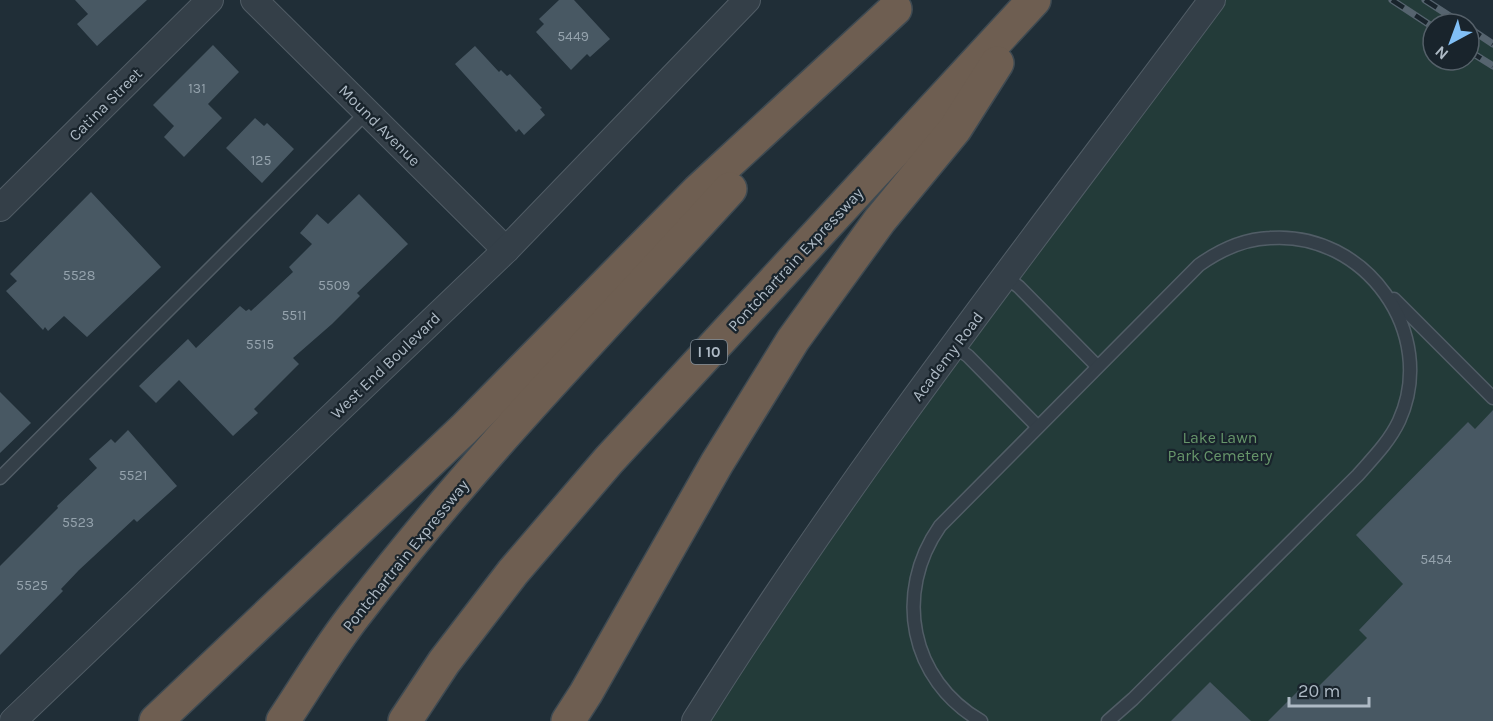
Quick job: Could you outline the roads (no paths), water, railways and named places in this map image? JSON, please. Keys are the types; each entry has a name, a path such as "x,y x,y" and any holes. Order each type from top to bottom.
{"highway":[{"path":"568,721 717,463 793,340 880,220 955,129 1035,0"},
{"name":"Pontchartrain Expressway","path":"405,721 444,662 513,572 609,460 1035,0"},
{"path":"156,721 464,429 698,191 899,5"},
{"name":"Pontchartrain Expressway","path":"283,721 355,614 422,531 496,445 899,5"}],"street":[{"name":"Catina Street","path":"0,208 210,0"},
{"name":"Mound Avenue","path":"254,0 506,250"},
{"name":"West End Boulevard","path":"13,721 506,250 747,0"},
{"name":"Academy Road","path":"695,721 760,619 878,448 1212,0"}],"lane":[{"path":"0,478 367,112"},
{"path":"975,721 947,694 933,676 919,645 914,622 913,600 919,566 927,546 940,526 1037,426 1199,265 1218,253 1238,244 1271,238 1293,238 1335,250 1355,262 1379,284 1493,398"},
{"path":"1006,277 1019,287 1097,366"},
{"path":"1108,721 1133,699 1350,483 1389,439 1400,420 1407,399 1410,377 1409,355 1405,333 1397,312 1379,284"},
{"path":"954,346 968,356 1037,426"},
{"path":"964,709 981,721"}],"railway":[{"path":"1392,0 1421,19"},
{"path":"1425,0 1444,12"},
{"path":"1481,36 1493,44"},
{"path":"1481,58 1493,66"}],"park label":[{"name":"Lake Lawn Park Cemetery","path":"1220,446"}]}
